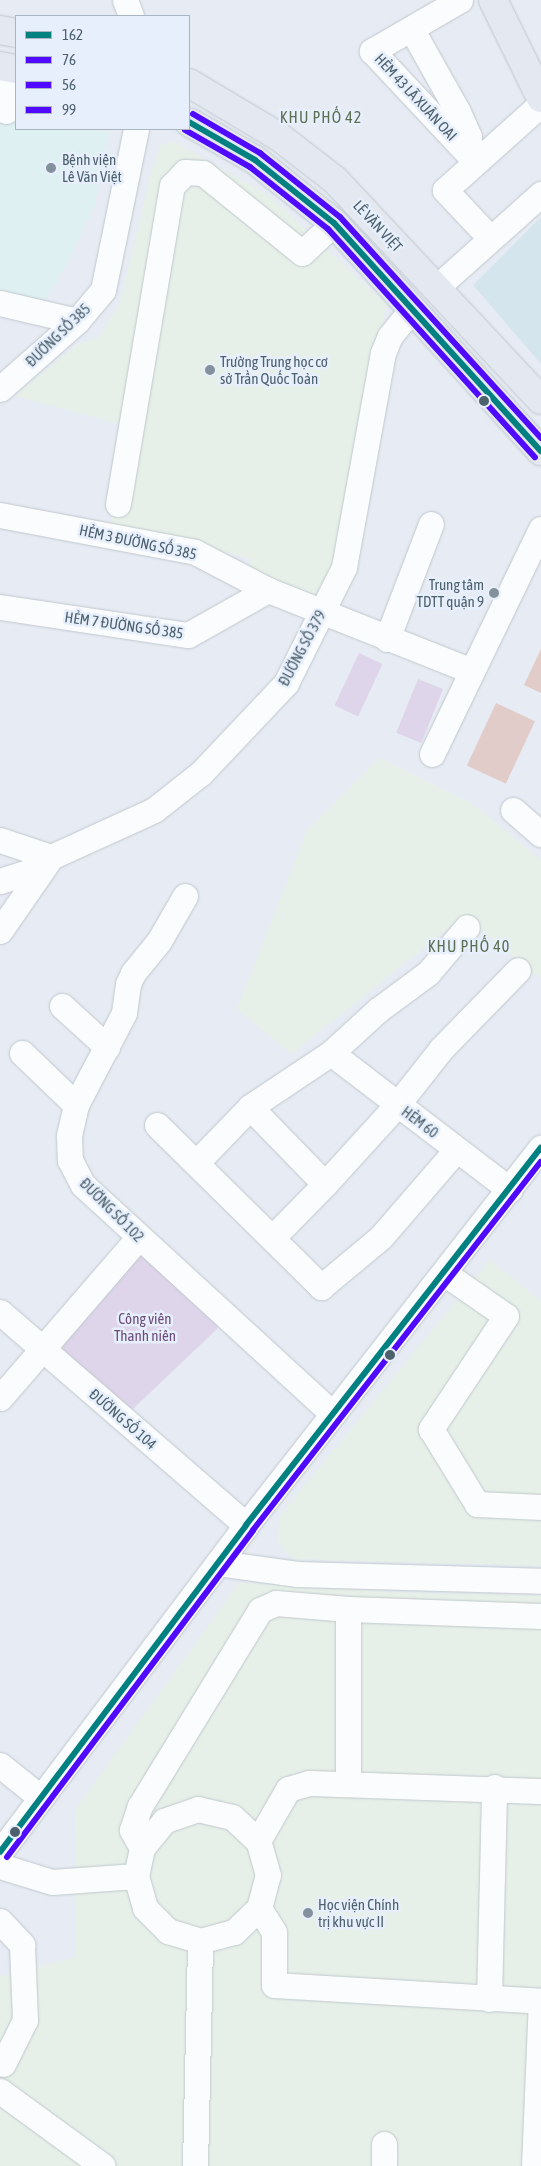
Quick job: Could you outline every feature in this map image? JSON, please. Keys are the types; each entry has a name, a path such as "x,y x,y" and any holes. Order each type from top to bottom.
{"main road":[{"path":"493,0 541,98"},
{"path":"0,30 15,33"},
{"name":"LÊ VĂN VIỆT","path":"190,84 278,136 335,180 541,400"},
{"name":"LÊ VĂN VIỆT","path":"190,123 256,160 334,223 414,308 541,452"},
{"path":"414,308 437,287"}],"street":[{"path":"125,0 131,15"},
{"name":"HẺM 43 LÃ XUÂN OAI","path":"460,0 372,52 471,157"},
{"name":"HẺM 43 LÃ XUÂN OAI","path":"412,30 458,112 469,137 471,157"},
{"path":"8,111 10,68"},
{"path":"490,238 445,190 471,157 541,104"},
{"name":"ĐƯỜNG SỐ 385","path":"0,388 77,321 102,290 136,130"},
{"path":"118,504 172,186 185,172 203,173 302,253 334,223"},
{"path":"437,287 541,194"},
{"path":"0,303 77,321"},
{"name":"ĐƯỜNG SỐ 379","path":"0,881 48,862 154,810 201,773 286,684 344,567 383,353 390,336 414,308"},
{"name":"HẺM 3 ĐƯỜNG SỐ 385","path":"0,515 195,552 268,590 387,639 472,670"},
{"path":"387,639 431,524"},
{"path":"432,754 541,529"},
{"name":"HẺM 7 ĐƯỜNG SỐ 385","path":"0,607 188,635 268,590"},
{"path":"513,810 541,834"},
{"path":"0,840 48,862 0,932"},
{"name":"ĐƯỜNG SỐ 102","path":"185,896 159,941 133,973 128,984 124,1014 76,1105 70,1136 70,1160 83,1185 333,1414"},
{"path":"196,1163 250,1107 331,1053 378,1010 428,973 467,927"},
{"path":"273,1237 325,1184 397,1105 441,1049 518,970"},
{"path":"62,1006 107,1047"},
{"name":"HẺM 60","path":"331,1053 510,1190"},
{"path":"22,1054 76,1105"},
{"path":"250,1107 325,1184"},
{"path":"157,1124 273,1237 321,1287 381,1237 456,1150"},
{"path":"0,1852 246,1526 541,1148"},
{"path":"0,1398 43,1351 139,1237"},
{"path":"444,1273 506,1316 431,1429 477,1504 541,1507"},
{"name":"ĐƯỜNG SỐ 104","path":"0,1312 246,1526"},
{"path":"218,1563 297,1574 541,1581"},
{"path":"142,1848 132,1830 140,1806 260,1610 276,1603 348,1609 541,1616"},
{"path":"348,1609 348,1784"},
{"path":"0,1765 40,1797"},
{"path":"258,1841 288,1789 309,1783 494,1787 541,1790"},
{"path":"489,1999 494,1787"},
{"path":"198,1809 232,1817 258,1841 268,1875 259,1908 234,1932 200,1940 168,1931 145,1908 136,1876 142,1848 164,1821 198,1809"},
{"path":"0,1866 52,1882 136,1876"},
{"path":"259,1908 274,1932 274,1985 541,2001 534,2166"},
{"path":"0,1920 22,1945 25,2020 3,2064"},
{"path":"195,2166 200,1940"},
{"path":"0,2091 103,2166"}],"shaded area":[{"name":"Bệnh viện Lê Văn Việt","path":"0,83 15,86 15,130 109,131 95,205 67,264 44,303 0,293"},
{"name":"Trường Trung học cơ sở Trần Quốc Toản","path":"172,141 268,195 386,304 337,560 319,599 250,576 250,558 110,527 128,426 15,396 78,344 98,338 120,303 151,174 161,145"},
{"path":"541,217 541,364 473,285"},
{"path":"541,649 541,693 524,685"},
{"path":"496,703 535,721 506,784 467,766"},
{"path":"380,758 471,803 541,860 541,979 463,916 292,1054 237,1009 307,831"},
{"path":"490,1260 541,1301 541,1566 293,1559 278,1543 279,1517"},
{"name":"Học viện Chính trị khu vực II","path":"239,1583 415,1593 541,1595 541,2166 0,2166 0,1977 76,1957 75,1810"}],"green space":[{"path":"359,653 383,664 358,717 334,706"},
{"path":"418,679 443,689 421,743 396,733"},
{"name":"Công viên Thanh niên","path":"139,1255 147,1256 217,1322 217,1329 134,1408 126,1411 63,1357 63,1345"}],"transit line":[{"name":"99","path":"193,114 260,153 340,217 541,438"},
{"name":"162","path":"190,123 255,160 334,223 541,451"},
{"name":"56","path":"185,130 250,167 328,229 535,457"},
{"name":"162","path":"0,1852 246,1525 541,1148"},
{"name":"76","path":"7,1857 253,1530 541,1162"}],"place":[{"name":"Bệnh viện Lê Văn Việt","path":"51,168"},
{"name":"Trường Trung học cơ sở Trần Quốc Toản","path":"210,370"},
{"name":"Trung tâm TDTT quận 9","path":"494,593"},
{"name":"Học viện Chính trị khu vực II","path":"308,1913"}],"district":[{"name":"KHU PHỐ 42","path":"321,117"},
{"name":"KHU PHỐ 40","path":"469,946"}]}
